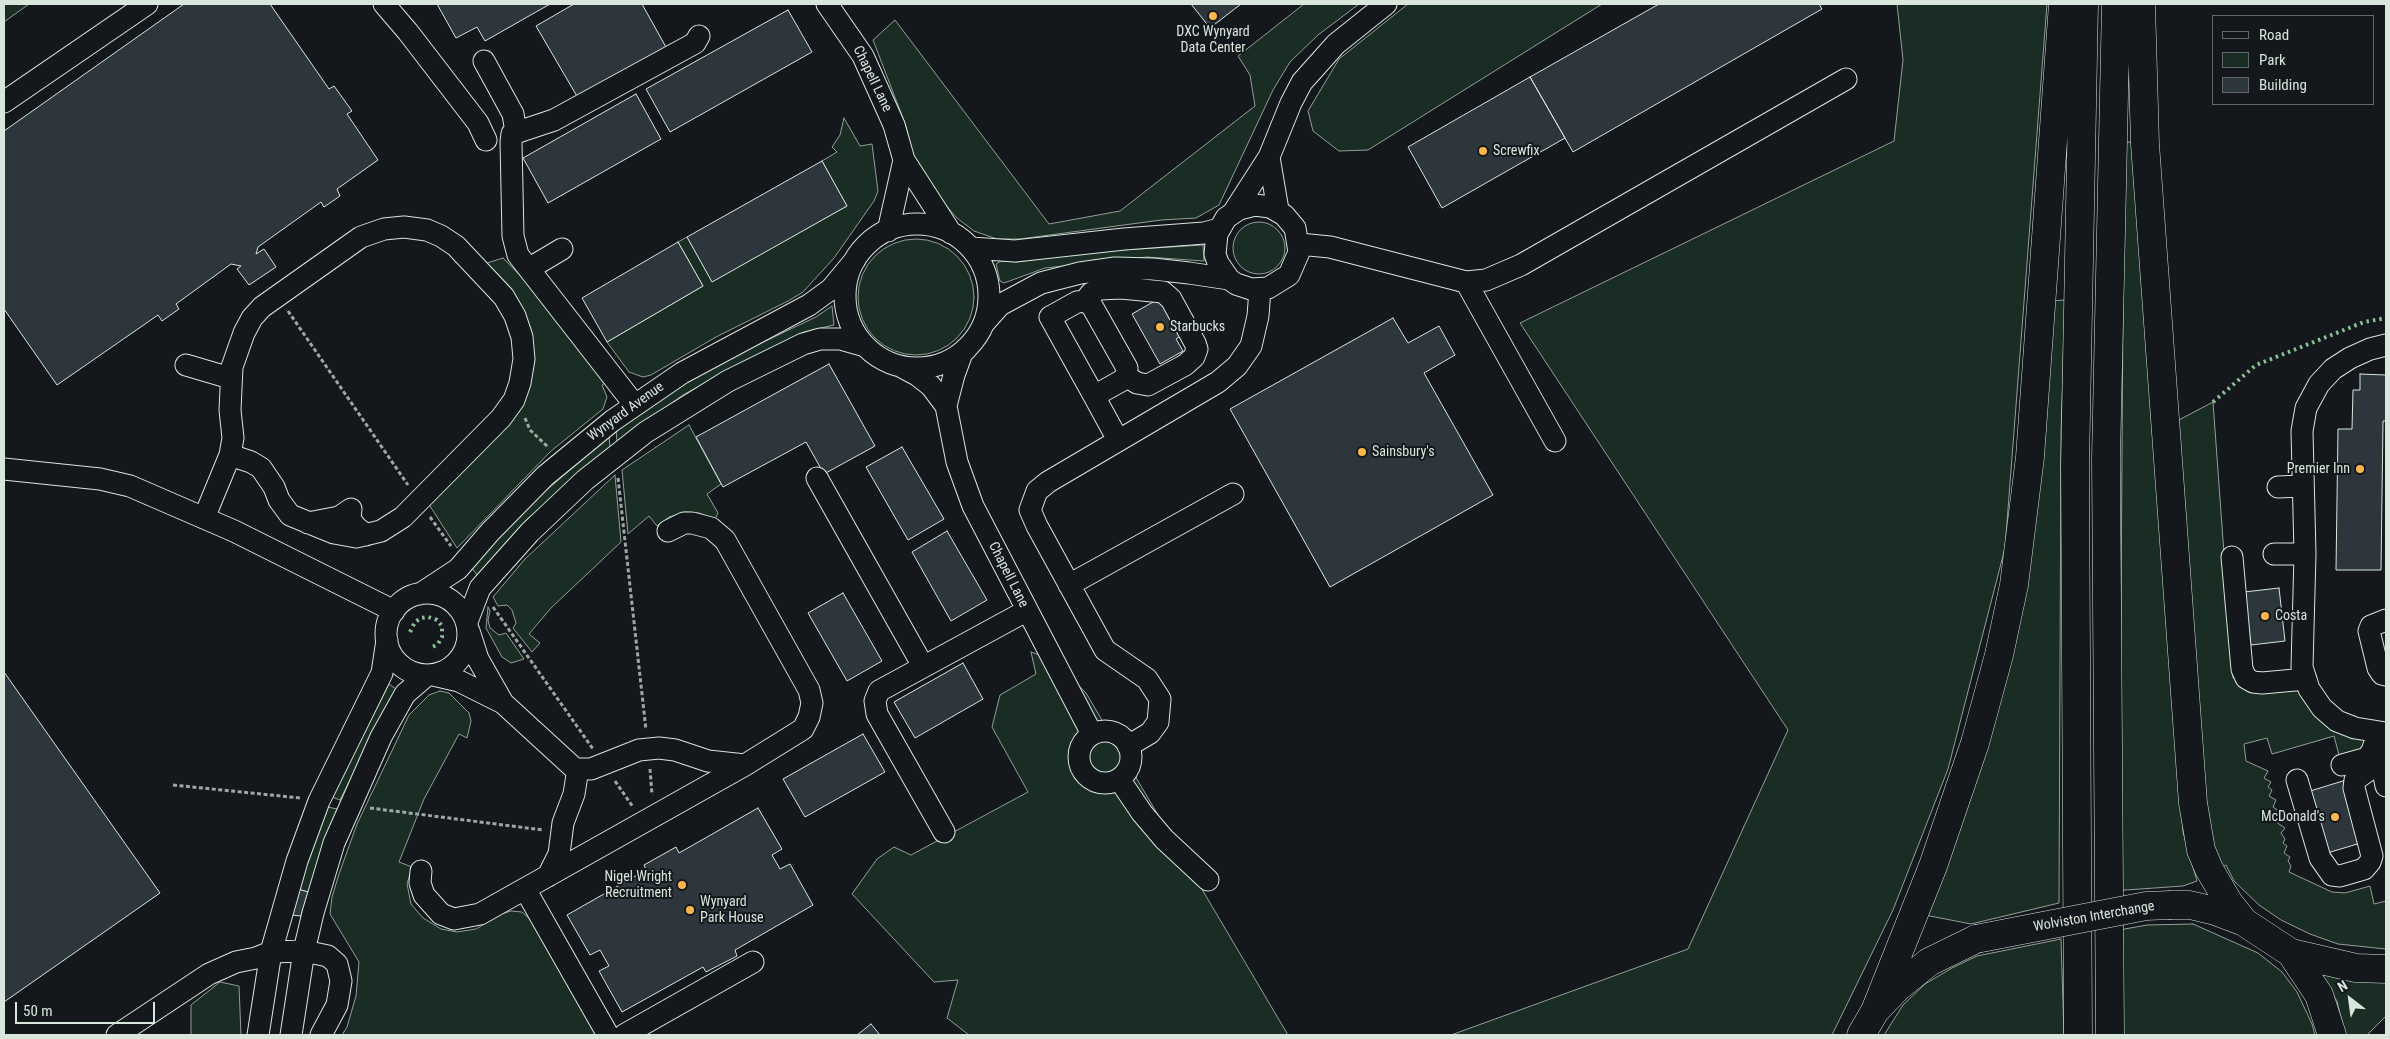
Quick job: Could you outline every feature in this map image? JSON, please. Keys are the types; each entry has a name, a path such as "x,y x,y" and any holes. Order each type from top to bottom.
{"highway":[{"path":"1874,1011 1933,866 1975,743 1999,655 2014,585 2030,456 2063,4"},
{"path":"2078,1035 2075,465 2084,4"},
{"path":"2110,1035 2106,458 2116,4"},
{"path":"2141,4 2145,144 2195,827 2201,850 2209,869 2229,903 2244,922"},
{"name":"Wolviston Interchange","path":"1861,1035 1874,1011 1898,987 1929,962 1976,939 2146,906 2171,905 2190,905 2215,911 2244,922 2291,953 2319,995 2332,1035"},
{"path":"2291,953 2356,968 2386,969"}],"street":[{"path":"4,102 147,4"},
{"path":"384,4 478,123 486,140"},
{"name":"Chapell Lane","path":"827,4 863,56 894,125 904,160 951,233"},
{"path":"1269,157 1278,210 1295,228 1299,244 1297,260 1289,275 1276,285 1260,289 1243,287 1229,278 1218,263 1215,254 1219,229 1232,213 1269,157 1290,103 1314,66 1336,44 1386,4"},
{"path":"634,404 518,255 513,236 512,134 554,120 695,43 698,36"},
{"path":"484,61 513,114 516,132"},
{"path":"1299,244 1330,247 1466,282 1486,280 1521,265 1846,79"},
{"name":"Chapell Lane","path":"888,230 904,160"},
{"path":"1232,213 1255,205 1278,210"},
{"name":"Wynyard Avenue","path":"420,594 458,569 490,532 561,461 634,404 682,372 809,305 831,289 869,242 888,230 909,225 931,225 951,233 970,248 984,270 988,284 989,297 984,323 970,344 960,354 936,365 923,368 897,365 880,357 866,346 852,327 846,305 847,282 855,260"},
{"path":"204,518 230,455 234,438 230,410 230,378 244,333 252,318 262,307 361,237 384,229 404,227 427,230 456,246 504,297 515,316 522,337 524,359 520,384 513,402 501,418 403,517 381,531 356,537 334,533 290,515 279,500 274,487 262,468 230,455"},
{"path":"970,248 1015,251 1124,239 1204,233 1219,229"},
{"path":"530,268 562,249"},
{"path":"984,323 1000,305 1019,294 1057,278 1080,273 1115,268 1153,268 1229,278"},
{"path":"1466,282 1555,441"},
{"path":"1085,301 1091,293 1100,289 1121,288 1163,292 1171,298 1196,342 1197,349 1194,357 1185,365 1148,385 1137,383 1126,376"},
{"path":"1128,746 1150,733 1158,722 1160,699 1147,679 1105,650 1030,510 1037,491 1118,440 1218,382 1237,366 1251,346 1258,316 1260,289"},
{"path":"1118,440 1050,317 1077,302 1085,301 1092,306 1127,368 1126,376"},
{"name":"Wynyard Avenue","path":"468,625 480,588 530,532 585,480 646,432 728,381 802,344 820,339 840,339 866,346"},
{"name":"Chapell Lane","path":"946,406 962,353 970,344"},
{"path":"2383,744 2337,720 2322,708 2310,689 2302,667 2305,554 2302,486 2303,423 2306,408 2319,384 2333,370 2350,358 2370,349 2386,345"},
{"path":"186,365 230,378"},
{"name":"Chapell Lane","path":"897,365 917,375 931,386 946,406 957,462 973,506 1026,611 1042,636 1092,734"},
{"path":"1094,396 1126,376"},
{"path":"4,469 100,479 130,486 204,518 394,611"},
{"path":"817,478 923,666"},
{"path":"2278,487 2302,486"},
{"path":"1069,585 1233,494"},
{"path":"421,870 420,883 431,906 441,914 454,919 480,914 745,765 803,729 809,717 812,703 809,690 725,540 711,528 692,522 684,522 668,531"},
{"path":"2274,554 2305,554"},
{"path":"2232,557 2242,669 2246,678 2253,682 2306,679"},
{"path":"258,1035 271,952 297,861 318,801 382,673 387,640 387,624 394,611 402,602 420,594 440,595 452,601 461,610 468,625 478,659 503,703"},
{"path":"944,832 877,714 875,701 879,690 1026,611"},
{"path":"2386,620 2371,626 2369,631 2378,668 2382,674 2386,675"},
{"path":"291,1035 304,951 313,913 332,852 366,768 405,694 430,675 447,670 462,656 468,643 468,625"},
{"path":"387,640 391,652 398,663 414,673 459,681 503,703 575,769 577,783 563,823 560,854 548,876"},
{"path":"1106,731 1113,732 1124,740 1128,746 1130,761 1124,774 1119,779 1104,783 1097,782 1090,779 1080,767 1079,752 1086,739 1092,734 1106,731"},
{"path":"2342,765 2367,758 2372,751 2383,744"},
{"path":"2369,880 2350,887 2335,889 2325,885 2311,870 2292,781 2320,858 2332,875 2340,876 2364,869 2372,856 2354,788 2354,780 2383,744"},
{"path":"2383,744 2382,766 2386,786"},
{"path":"575,769 590,769 639,750 659,748 708,761 745,765"},
{"path":"684,799 694,778 694,768 687,754"},
{"path":"1119,779 1142,813 1164,839 1208,880"},
{"path":"525,888 608,1035"},
{"path":"117,1035 209,974 236,962 256,958 271,952 304,951 328,956 337,964 341,981 336,1005 321,1035"},
{"path":"624,1035 753,962"}],"path":[{"path":"513,402 524,415 530,430 561,461"}],"green space":[{"path":"4,4 29,4 4,22"},
{"path":"1304,4 1359,4 1318,35 1290,62 1273,90 1219,205 1196,218 1161,220 1020,239 997,239 974,231 957,218 928,185 915,163 906,126 873,40 895,20 1049,224 1120,211 1255,106 1250,75 1238,56"},
{"path":"1408,4 1602,4 1368,150 1339,151 1313,131 1308,111 1339,59"},
{"path":"1897,4 2047,4 2005,548 1948,769 1893,910 1832,1035 1451,1035 1688,949 1788,730 1520,323 1894,141 1903,60"},
{"path":"844,118 860,146 872,144 878,191 874,201 834,258 803,292 788,301 716,337 651,375 643,377 629,372 607,342 703,286 678,242 687,237 712,281 847,206 822,161 837,152 832,147 840,135"},
{"path":"2124,142 2132,142 2183,832 2197,881 2183,886 2122,890 2120,772"},
{"path":"1254,222 1264,222 1278,229 1285,243 1285,253 1278,267 1264,274 1254,274 1244,270 1237,263 1233,253 1233,243 1237,233 1244,226"},
{"path":"916,239 938,244 957,256 969,275 974,297 969,319 957,338 938,350 916,355 894,350 875,338 863,319 858,297 863,275 875,256 894,244"},
{"path":"1203,245 1204,261 1147,257 1045,268 1004,283 1000,281 996,264 1001,261 1017,262 1090,252"},
{"path":"503,258 549,305 606,382 602,385 607,397 603,409 551,451 457,548 428,503 532,364 528,322 511,288 487,263"},
{"path":"2065,300 2061,434 2059,903 1971,924 1925,915 2024,579 2050,301"},
{"path":"832,306 834,325 804,332 744,361 683,395 617,441 616,429 691,380 736,355 816,317"},
{"path":"2213,402 2233,678 2262,686 2290,684 2367,743 2367,748 2339,755 2334,736 2272,754 2267,738 2244,744 2246,761 2268,771 2264,778 2271,782 2268,787 2272,790 2269,796 2276,800 2273,807 2279,811 2276,815 2278,817 2276,822 2285,828 2281,833 2285,839 2283,843 2287,846 2284,853 2290,857 2288,861 2291,866 2289,872 2332,892 2345,893 2370,886 2374,904 2386,901 2386,949 2338,944 2310,934 2281,920 2259,905 2234,881 2226,865 2219,869 2205,836 2175,422"},
{"path":"689,425 721,484 707,494 718,513 715,519 699,513 685,512 669,517 657,526 649,516 628,534 622,470"},
{"path":"609,436 610,447 526,520 477,575 472,568 498,538 534,501"},
{"path":"615,475 621,542 551,608 529,634 540,643 532,652 513,628 516,623 512,610 507,605 498,606 493,597 525,559"},
{"path":"488,607 490,611 488,620 490,628 499,635 506,633 524,659 511,663 502,657 486,628"},
{"path":"1031,652 1054,660 1086,693 1288,1035 969,1035 947,1018 958,980 934,982 852,894 877,859 894,847 911,855 1028,792 992,727 1000,695 1036,674"},
{"path":"389,684 396,689 340,800 332,797"},
{"path":"440,691 449,693 469,713 471,721 467,738 459,734 424,799 399,862 412,867 407,884 411,904 423,918 441,929 457,932 476,929 501,914 511,911 522,912 532,921 596,1035 342,1035 347,1027 356,996 359,962 330,914 332,897 357,824 409,715 429,695"},
{"path":"328,807 337,809 308,892 298,889"},
{"path":"2193,924 2258,953 2282,972 2297,992 2315,1035 2123,1035 2119,930 2147,925"},
{"path":"2061,939 2064,1035 1884,1035 1903,1005 1925,984 1952,968 1977,956"},
{"path":"2318,973 2386,979 2386,1016 2367,1035 2345,1035 2337,1001"},
{"path":"220,982 239,986 241,1035 191,1035 191,1005"}],"building":[{"path":"184,4 270,4 329,89 334,86 352,111 347,114 378,160 337,189 340,196 324,207 321,202 258,247 256,254 264,249 276,267 249,285 237,269 241,266 231,264 176,304 179,309 162,321 158,315 57,385 4,309 4,131"},
{"path":"437,4 550,4 485,41 477,27 456,38"},
{"path":"574,4 642,4 667,49 578,98 536,26"},
{"name":"DXC Wynyard Data Center","path":"1191,4 1241,4 1210,28"},
{"path":"1659,4 1819,4 1822,9 1573,152 1530,77"},
{"path":"788,10 812,52 670,132 646,89"},
{"path":"1530,77 1565,138 1442,208 1408,147"},
{"path":"636,94 661,139 548,203 523,158"},
{"path":"822,161 847,206 712,282 687,237"},
{"path":"678,242 703,286 607,342 582,298"},
{"name":"Starbucks","path":"1160,298 1184,334 1176,339 1183,351 1160,364 1132,314"},
{"name":"Sainsbury's","path":"1393,318 1408,343 1439,326 1455,355 1424,373 1493,495 1330,587 1230,409"},
{"path":"829,364 875,446 824,474 806,442 723,487 696,437"},
{"name":"Premier Inn","path":"2360,374 2386,375 2386,421 2383,421 2381,570 2336,570 2338,429 2352,429 2353,390 2360,390"},
{"path":"902,447 944,519 908,540 866,467"},
{"path":"947,531 987,600 951,621 912,552"},
{"name":"Costa","path":"2279,588 2285,641 2251,645 2244,592"},
{"path":"843,593 882,661 847,681 808,613"},
{"path":"963,663 983,699 915,738 894,702"},
{"path":"4,672 160,893 4,1002"},
{"path":"863,734 885,772 805,817 783,779"},
{"name":"McDonald's","path":"2346,780 2364,842 2324,854 2307,792"},
{"name":"Wynyard Park House","path":"758,808 782,849 772,855 780,869 790,864 813,905 735,950 737,956 706,972 703,967 622,1012 599,971 609,966 600,950 590,955 567,915 646,870 644,865 676,847 679,853"},
{"path":"298,889 308,892 301,916 291,915"},
{"path":"871,1024 880,1035 857,1035"}],"hedge":[{"path":"2213,402 2256,365 2364,322 2386,318"},
{"path":"410,632 415,622 421,618 428,617 437,620 442,626 442,637 438,644 431,648"}],"place":[{"name":"DXC Wynyard Data Center","path":"1213,16"},
{"name":"Screwfix","path":"1483,151"},
{"name":"Starbucks","path":"1160,327"},
{"name":"Sainsbury's","path":"1362,452"},
{"name":"Premier Inn","path":"2360,469"},
{"name":"Costa","path":"2265,616"},
{"name":"McDonald's","path":"2335,817"},
{"name":"Nigel Wright Recruitment","path":"682,885"},
{"name":"Wynyard Park House","path":"690,910"}]}
